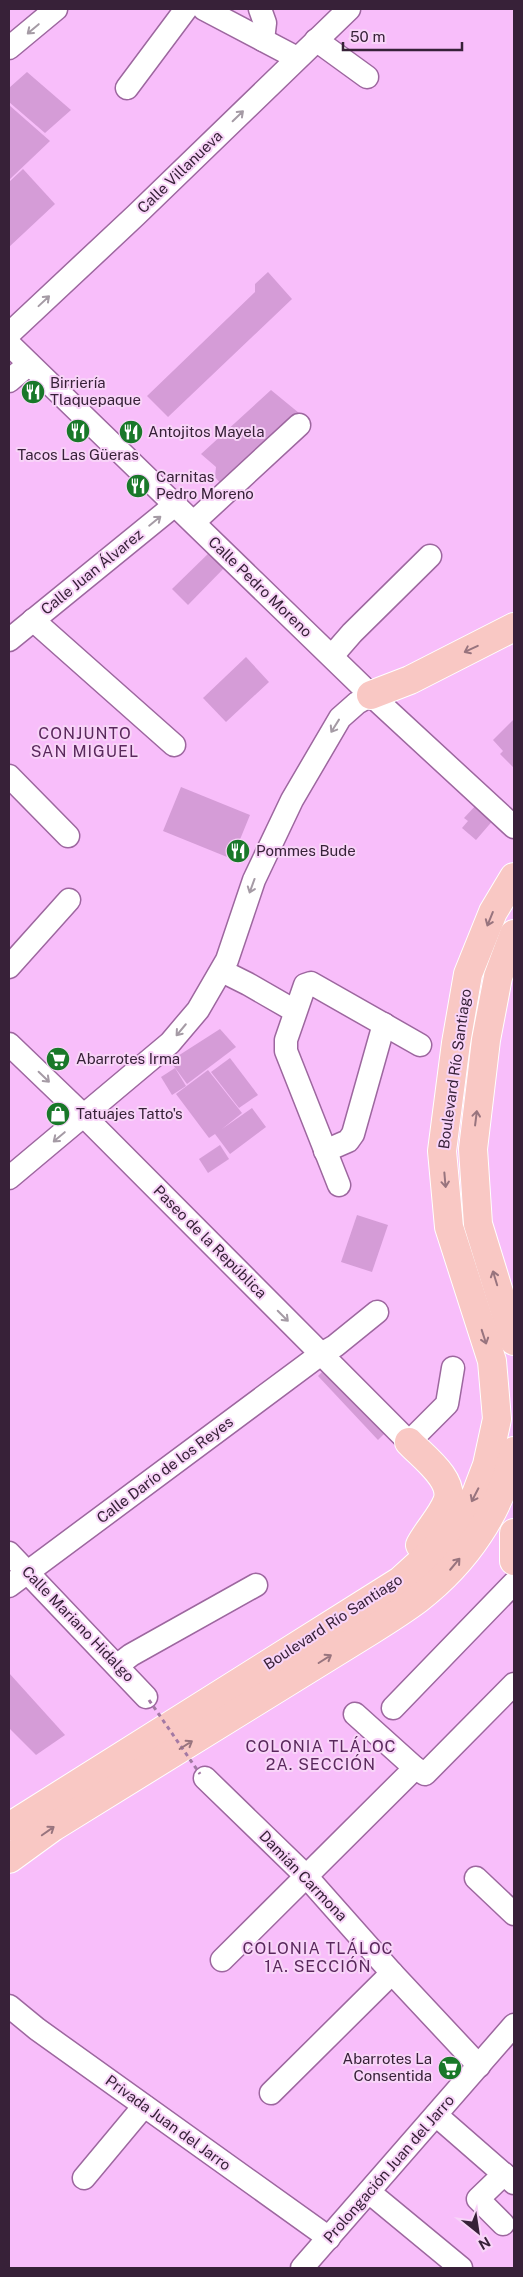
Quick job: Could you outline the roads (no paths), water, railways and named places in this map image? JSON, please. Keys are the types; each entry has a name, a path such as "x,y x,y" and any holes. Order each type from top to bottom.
{"main road":[{"path":"371,695 410,680 514,627"},
{"name":"Boulevard Río Santiago","path":"9,1827 400,1581 433,1551 462,1517 476,1494 487,1465 497,1419 492,1360 449,1228 442,1151 456,1043 468,974 493,912 514,877"},
{"name":"Boulevard Río Santiago","path":"514,934 497,986 486,1040 473,1149 478,1224 514,1341"},
{"path":"400,1581 428,1531 447,1502 449,1493 447,1483 409,1442"},
{"name":"Boulevard Río Santiago","path":"9,1859 53,1827 370,1631 418,1599 450,1570 482,1532 509,1473 514,1451"},
{"path":"514,1533 514,1561"}],"street":[{"path":"9,48 56,9"},
{"path":"127,88 186,9"},
{"path":"204,9 297,58"},
{"path":"260,9 265,23 263,40"},
{"name":"Calle Villanueva","path":"9,334 136,215 349,9"},
{"path":"316,40 366,77"},
{"name":"Calle Pedro Moreno","path":"9,344 371,695 514,827"},
{"path":"9,381 29,364"},
{"path":"194,522 299,425"},
{"name":"Calle Juan Álvarez","path":"9,640 176,504"},
{"path":"332,656 430,556"},
{"path":"33,620 174,745"},
{"path":"9,1178 170,1043 198,1010 224,966 254,880 292,800 340,718 357,702 371,695"},
{"path":"9,776 68,836"},
{"path":"9,967 69,900"},
{"path":"224,966 297,1004"},
{"path":"339,1185 286,1051 286,1040 305,985 311,982 420,1045"},
{"path":"325,1151 348,1141 353,1134 384,1024"},
{"name":"Paseo de la República","path":"9,1044 84,1116 409,1442"},
{"name":"Calle Darío de los Reyes","path":"9,1586 321,1354 335,1346 377,1312"},
{"path":"409,1442 447,1404 453,1368"},
{"name":"Calle Mariano Hidalgo","path":"9,1553 148,1698"},
{"path":"393,1708 514,1583"},
{"path":"118,1665 131,1655 256,1585"},
{"path":"355,1714 415,1768 425,1774 514,1684"},
{"path":"222,1960 415,1768"},
{"name":"Damián Carmona","path":"202,1776 306,1876 392,1973 479,2066"},
{"path":"476,1878 514,1914"},
{"path":"271,2093 392,1973"},
{"name":"Privada Juan del Jarro","path":"9,2006 144,2106 329,2238"},
{"name":"Prolongación Juan del Jarro","path":"302,2268 479,2066 511,2037"},
{"path":"84,2178 144,2106"},
{"path":"436,2115 509,2178 478,2199 503,2224"},
{"path":"369,2192 461,2268"}],"place":[{"name":"Birriería Tlaquepaque","path":"33,392"},
{"name":"Tacos Las Güeras","path":"78,431"},
{"name":"Antojitos Mayela","path":"131,432"},
{"name":"Carnitas Pedro Moreno","path":"138,486"},
{"name":"Pommes Bude","path":"238,851"},
{"name":"Abarrotes Irma","path":"58,1059"},
{"name":"Tatuajes Tatto's","path":"58,1114"},
{"name":"Abarrotes La Consentida","path":"450,2068"}],"district":[{"name":"CONJUNTO SAN MIGUEL","path":"85,742"},
{"name":"COLONIA TLÁLOC 2A. SECCIÓN","path":"321,1755"},
{"name":"COLONIA TLÁLOC 1A. SECCIÓN","path":"318,1957"}]}
